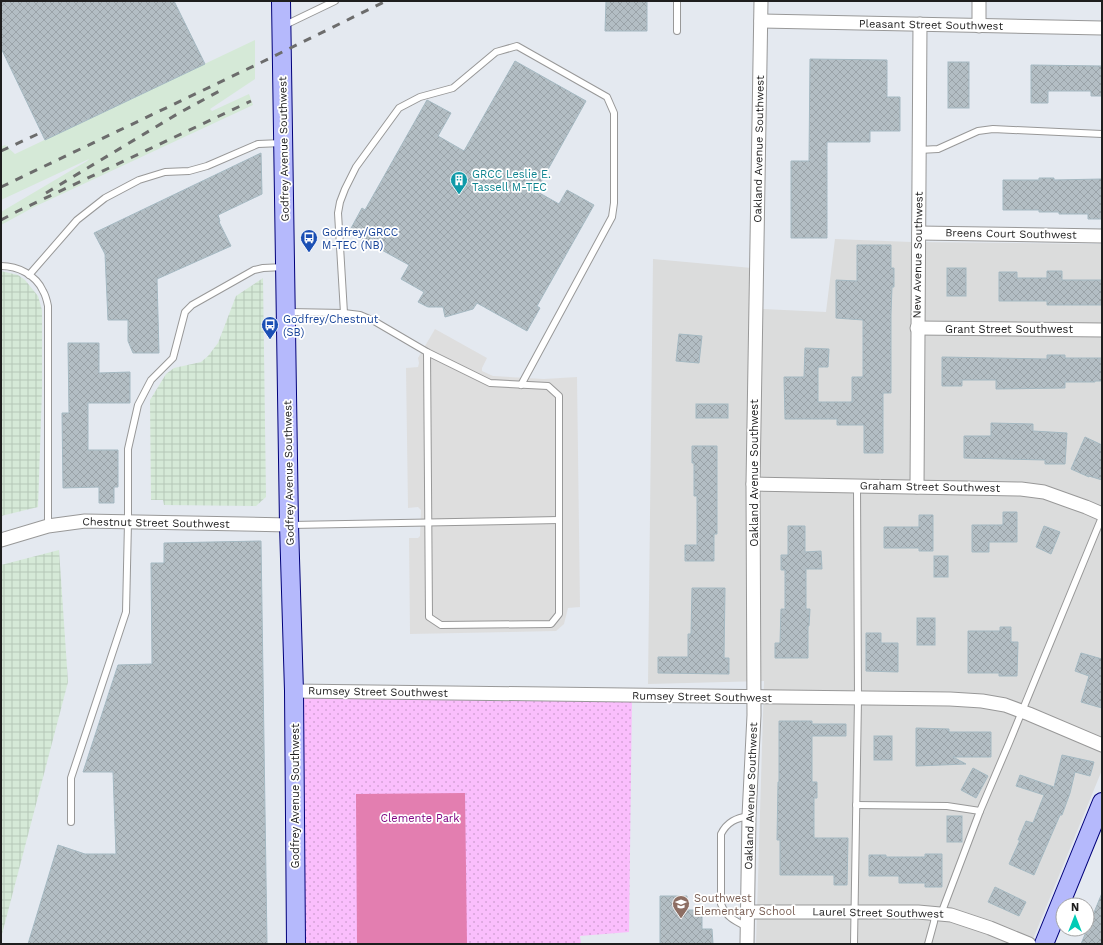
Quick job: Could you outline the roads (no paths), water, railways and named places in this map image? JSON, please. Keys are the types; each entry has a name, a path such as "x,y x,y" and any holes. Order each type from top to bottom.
{"main road":[{"name":"Godfrey Avenue Southwest","path":"281,1 289,525 294,691 296,944"},
{"path":"1044,944 1100,811"}],"street":[{"name":"Oakland Avenue Southwest","path":"747,944 749,816 754,698 753,484 761,1"},
{"path":"979,1 979,26"},
{"name":"Pleasant Street Southwest","path":"761,21 1102,28"},
{"name":"New Avenue Southwest","path":"917,487 920,24"},
{"name":"Breens Court Southwest","path":"919,233 1102,236"},
{"name":"Grant Street Southwest","path":"917,328 1102,330"},
{"name":"Graham Street Southwest","path":"753,484 1021,489 1044,492 1086,507 1102,515"},
{"name":"Chestnut Street Southwest","path":"1,540 48,526 85,521 289,525"},
{"name":"Rumsey Street Southwest","path":"294,691 982,701 1005,705 1022,711 1102,745"},
{"name":"Laurel Street Southwest","path":"747,912 918,912 951,915 990,928 1028,944"}],"lane":[{"path":"282,27 335,1"},
{"path":"677,1 677,31"},
{"path":"344,312 338,213 345,189 356,167 399,108 420,97 453,88 496,52 517,46 607,97 614,113 614,203 612,217 521,385"},
{"path":"920,150 938,148 978,131 993,129 1102,134"},
{"path":"29,275 76,220 105,198 139,180 165,172 188,171 207,166 258,144 284,143"},
{"path":"1,266 8,266 26,272 36,280 43,290 48,306 48,526"},
{"path":"71,822 71,778 126,612 128,449 138,405 151,380 173,358 185,312 192,305 254,270 286,267"},
{"path":"286,312 344,312 360,316 374,321 427,352 490,383 548,386 559,396 560,614 551,624 441,625 429,617 427,352"},
{"path":"854,944 858,699 857,486"},
{"path":"928,944 934,922 1102,515"},
{"path":"289,525 559,520"},
{"path":"856,804 947,806 980,811"},
{"path":"747,927 731,919 724,912 721,904 721,834 730,822 740,817 749,816"}],"railway":[{"path":"1,187 386,1"},
{"path":"46,193 179,113 225,88"},
{"path":"1,220 251,101"},
{"path":"1,151 40,133"}],"place":[{"name":"GRCC Leslie E. Tassell M-TEC","path":"459,195"},
{"name":"Godfrey/GRCC M-TEC (NB)","path":"309,253"},
{"name":"Godfrey/Chestnut (SB)","path":"270,340"},
{"name":"Southwest Elementary School","path":"681,919"}],"park label":[{"name":"Clemente Park","path":"420,818"}]}
